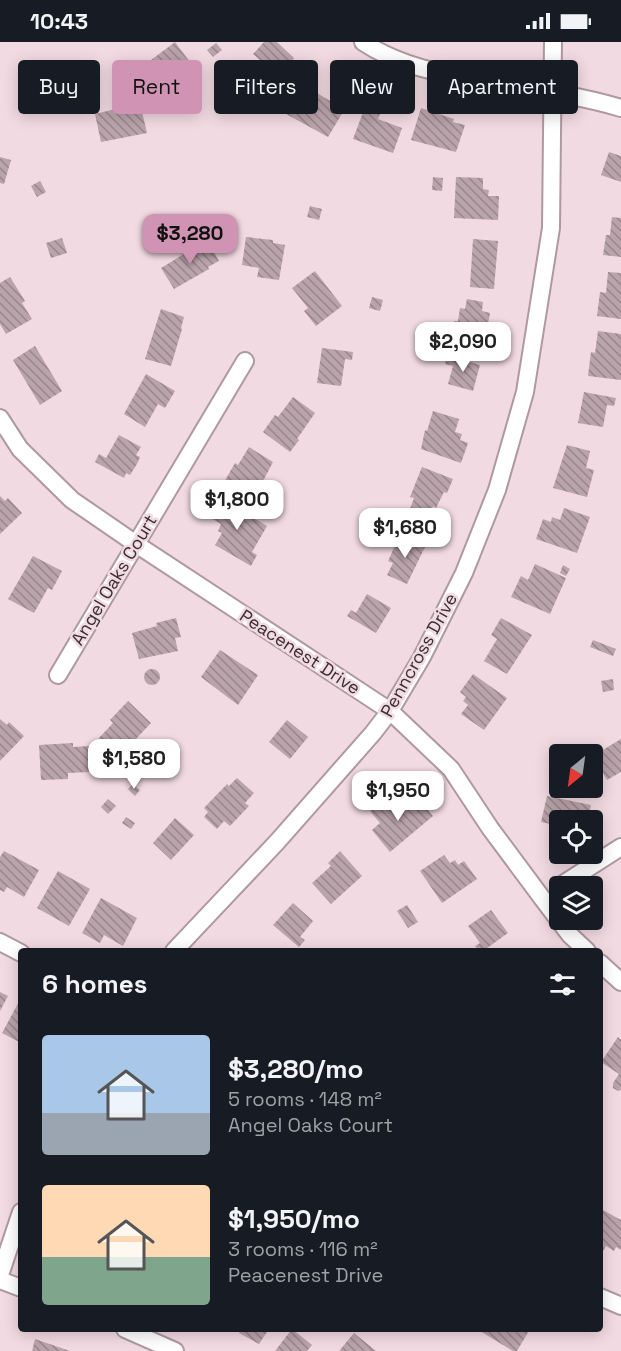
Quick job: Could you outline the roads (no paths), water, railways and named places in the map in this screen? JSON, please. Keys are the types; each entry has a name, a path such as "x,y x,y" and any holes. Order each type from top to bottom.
{"street":[{"path":"363,42 399,61 427,70"},
{"name":"Penncross Drive","path":"553,42 553,60"},
{"path":"578,99 621,108"},
{"name":"Penncross Drive","path":"177,948 334,778 390,711 422,657 464,573 497,490 525,392 551,228 552,114"},
{"name":"Angel Oaks Court","path":"58,675 245,362"},
{"name":"Peacenest Drive","path":"0,418 20,449 72,500 390,711 451,769 490,828 570,935 584,948"},
{"path":"577,876 621,847"},
{"path":"542,898 549,894"},
{"path":"0,942 18,951"},
{"path":"603,966 621,982"},
{"path":"0,1275 18,1221"},
{"path":"0,1280 18,1287"},
{"path":"603,1298 621,1306"},
{"path":"132,1332 175,1351"}]}
